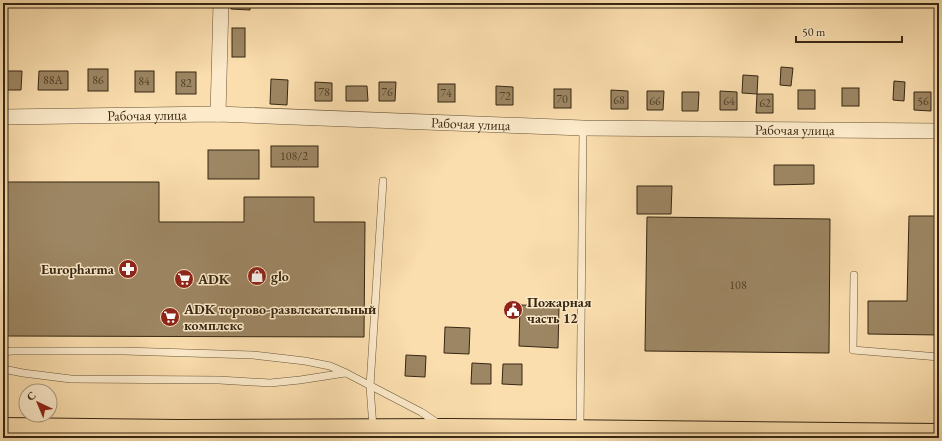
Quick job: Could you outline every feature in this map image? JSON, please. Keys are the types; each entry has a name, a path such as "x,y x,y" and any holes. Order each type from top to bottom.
{"main road":[{"path":"3,429 373,431 418,434 450,430 580,435 939,434"}],"street":[{"path":"218,114 221,3"},
{"name":"Рабочая улица","path":"3,117 218,114 583,128 939,131"}],"lane":[{"path":"580,435 583,128"},
{"path":"373,431 370,386 383,181"},
{"path":"854,275 853,350 939,357"},
{"path":"3,352 124,351 253,355 305,360 330,366 346,373 421,412 450,430"},
{"path":"3,369 71,380 219,380 270,383 346,373"}],"building":[{"path":"231,3 250,3 250,10 231,9"},
{"path":"232,28 245,28 245,57 232,57"},
{"path":"781,67 793,68 791,86 780,85"},
{"path":"88,69 108,69 108,91 88,91"},
{"path":"3,71 22,71 21,90 3,90"},
{"path":"39,71 68,71 68,90 38,90"},
{"path":"135,71 154,71 154,92 135,92"},
{"path":"176,72 196,72 196,94 176,94"},
{"path":"743,75 758,76 757,94 742,93"},
{"path":"271,79 288,80 287,105 270,104"},
{"path":"894,81 905,82 904,101 893,100"},
{"path":"315,82 332,83 332,101 315,101"},
{"path":"379,82 396,82 395,101 379,101"},
{"path":"438,84 455,84 455,102 438,102"},
{"path":"346,86 367,86 368,101 346,101"},
{"path":"496,86 513,87 513,105 496,105"},
{"path":"842,88 859,88 859,106 842,106"},
{"path":"554,89 571,89 571,108 554,108"},
{"path":"611,90 628,91 628,109 611,109"},
{"path":"798,90 815,90 815,109 798,109"},
{"path":"647,91 664,91 663,110 647,110"},
{"path":"720,91 737,92 737,110 720,110"},
{"path":"682,92 699,92 698,111 682,111"},
{"path":"914,92 931,92 931,111 914,110"},
{"path":"757,94 773,94 773,113 756,113"},
{"path":"271,146 318,146 318,167 271,167"},
{"path":"208,150 259,150 259,179 208,179"},
{"path":"774,165 814,165 814,184 774,185"},
{"name":"ADK","path":"3,182 159,182 159,222 244,222 244,197 314,197 314,222 365,222 364,337 3,336"},
{"path":"637,186 672,186 671,214 637,214"},
{"path":"909,216 939,216 939,335 868,334 868,301 907,301"},
{"path":"647,217 830,219 829,353 645,351"},
{"path":"520,305 559,306 558,348 519,346"},
{"path":"445,327 470,328 469,354 444,353"},
{"path":"406,355 426,356 425,377 405,376"},
{"path":"472,363 491,364 491,384 471,384"},
{"path":"503,364 522,364 522,385 502,384"}],"place":[{"name":"Europharma","path":"128,269"},
{"name":"glo","path":"257,276"},
{"name":"ADK","path":"184,279"},
{"name":"Пожарная часть 12","path":"513,310"},
{"name":"ADK торгово-развлекательный комплекс","path":"170,317"}]}
